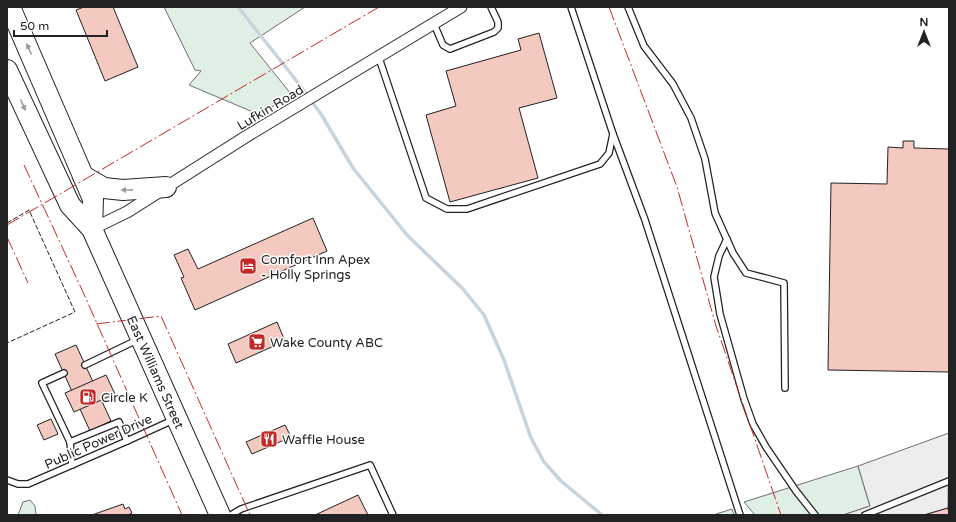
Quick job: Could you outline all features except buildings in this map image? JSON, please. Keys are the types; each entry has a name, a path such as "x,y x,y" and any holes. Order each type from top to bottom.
{"highway":[{"name":"East Williams Street","path":"10,7 93,198 92,229"},
{"name":"East Williams Street","path":"7,70 70,205 92,229 220,515"},
{"path":"83,176 104,188 123,190 166,187"}],"street":[{"name":"Lufkin Road","path":"92,229 127,212 247,136 379,58 461,7"}],"lane":[{"path":"434,24 443,45 450,48 494,32 498,28 498,22 491,7"},
{"path":"571,7 613,134 646,220 740,515"},
{"path":"628,7 644,46 673,84 691,118 705,159 715,213 733,253 746,273 784,283 785,388"},
{"path":"379,58 426,198 448,209 467,209 600,164 609,153 613,134"},
{"path":"727,239 719,256 714,278 720,314 744,399 753,424 766,447 796,491 815,515"},
{"path":"85,365 141,338"},
{"path":"64,374 42,383 70,442 72,465"},
{"name":"Public Power Drive","path":"7,480 18,484 28,484 177,418"},
{"path":"70,442 119,422 127,441"},
{"path":"231,515 241,509 370,465 392,515"},
{"path":"865,515 949,481"}],"green space":[{"path":"164,7 305,7 250,43 291,94 260,115 189,85 201,71 195,70"},
{"path":"858,466 870,506 843,515 755,515 744,502"},
{"path":"30,500 35,506 36,515 18,515 23,502"},
{"path":"732,509 734,515 713,515"}],"shaded area":[{"path":"949,433 948,508 924,515 843,515 870,506 858,466"}],"waterway":[{"path":"238,7 321,114 353,168 407,235 463,289 484,315 504,360 531,438 544,462 561,481 602,515"}],"fence":[{"path":"7,223 29,210 75,312 7,343"}],"power":[{"path":"7,225 379,7"},
{"path":"609,7 677,187 716,326 781,515"},
{"path":"24,165 83,292 182,515"},
{"path":"7,237 28,283"},
{"path":"96,324 161,316 250,515"}],"place":[{"name":"Comfort Inn Apex - Holly Springs","path":"248,266"},
{"name":"Wake County ABC","path":"257,342"},
{"name":"Circle K","path":"88,397"},
{"name":"Waffle House","path":"269,439"}]}
